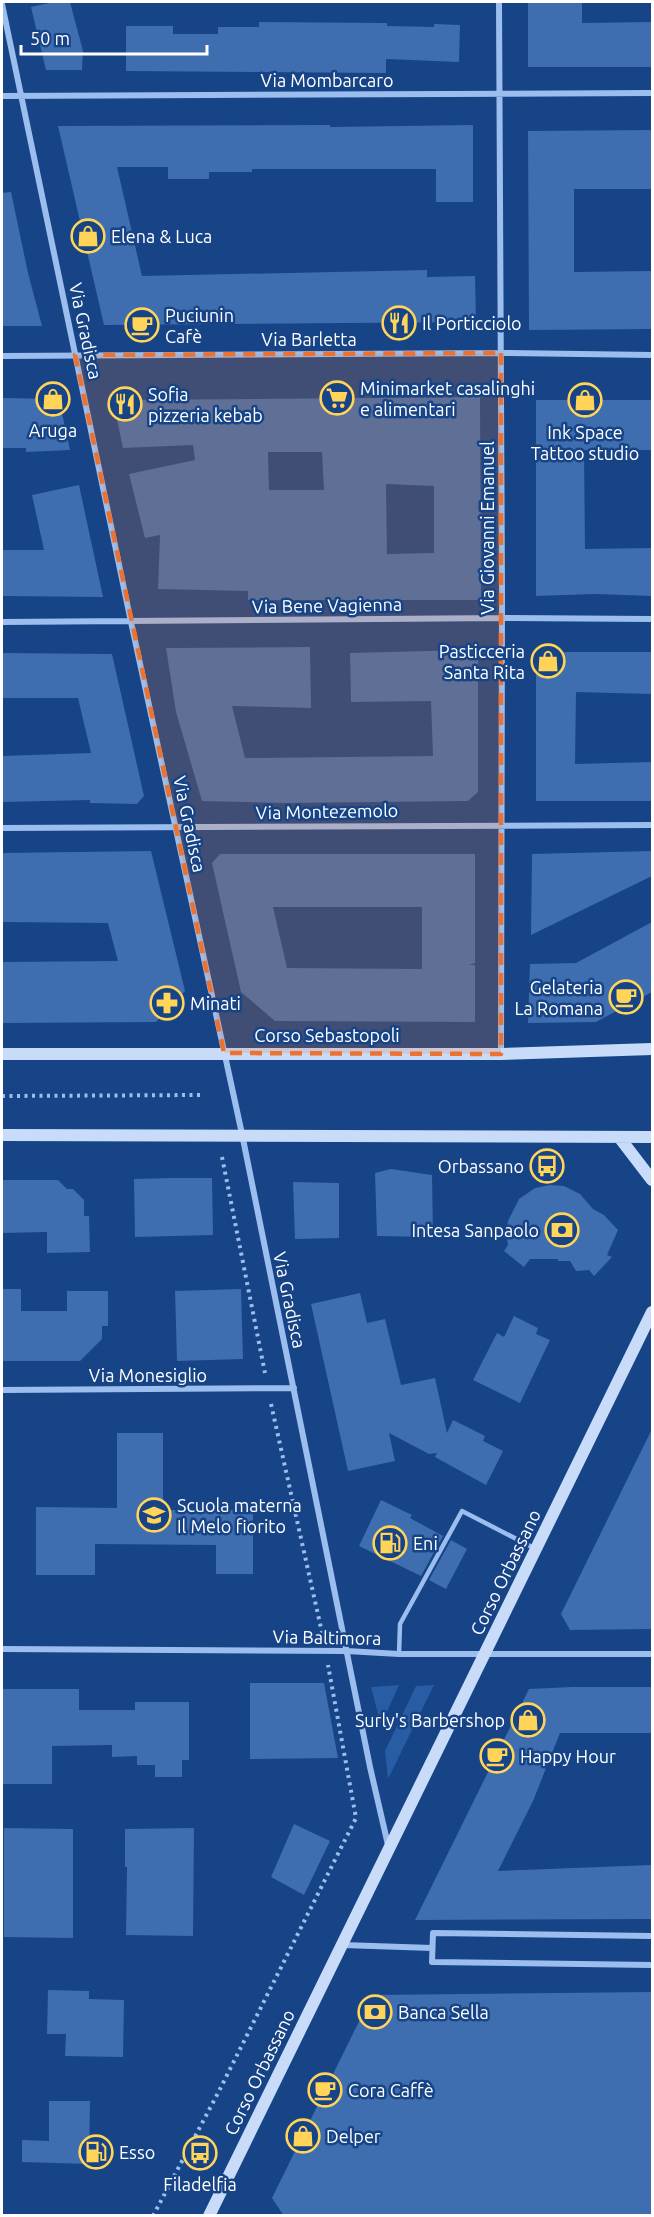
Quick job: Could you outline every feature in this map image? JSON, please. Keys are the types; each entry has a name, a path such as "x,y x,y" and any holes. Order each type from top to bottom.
{"main road":[{"name":"Corso Sebastopoli","path":"2,1054 501,1054 652,1049"},
{"path":"2,1135 652,1137"},
{"path":"619,1137 652,1180"},
{"name":"Corso Orbassano","path":"209,2216 652,1312"}],"street":[{"name":"Via Giovanni Emanuel","path":"499,2 502,618 501,1054"},
{"name":"Via Gradisca","path":"2,4 131,622 242,1134 347,1651"},
{"name":"Via Mombarcaro","path":"2,96 652,93"},
{"name":"Via Barletta","path":"2,356 501,353 652,355"},
{"name":"Via Bene Vagienna","path":"2,622 652,619"},
{"name":"Via Montezemolo","path":"2,828 652,825"},
{"name":"Via Monesiglio","path":"2,1390 268,1390 294,1388"},
{"name":"Via Baltimora","path":"2,1649 347,1651 399,1654 652,1654"},
{"path":"347,1651 389,1849"},
{"path":"652,1936 433,1933 432,1948 432,1962 652,1965"},
{"path":"342,1945 432,1948"}],"lane":[{"path":"639,1137 652,1131"},
{"path":"399,1654 400,1624 462,1511 536,1549"}],"path":[{"path":"2,1096 202,1095"},
{"path":"153,2216 218,2093 356,1818 326,1651 268,1390 222,1157"}],"highlighted area":[{"path":"501,353 501,1054 224,1053 75,355"}],"shaded area":[{"path":"399,1685 381,1725 371,1687"},
{"path":"434,1685 388,1779 385,1751 416,1686"}],"building":[{"path":"54,2 70,2 83,51 82,70 46,70 31,7"},
{"path":"528,2 582,2 582,23 652,22 652,67 528,67"},
{"path":"259,22 387,23 387,26 434,27 434,24 460,25 459,62 386,59 386,73 126,71 126,26 173,26 173,34 218,34 218,27 259,27"},
{"path":"330,125 330,127 473,125 473,202 436,202 436,169 252,169 252,172 209,172 209,179 168,179 168,167 117,167 142,276 427,270 427,277 475,276 476,322 104,325 58,126"},
{"path":"652,130 652,189 574,189 574,272 652,271 652,329 529,330 528,131"},
{"path":"11,192 42,326 2,326 2,193"},
{"path":"480,397 481,600 248,600 248,591 158,589 160,535 145,538 129,474 195,460 193,445 123,448 115,410 124,400","holes":["268,452 322,452 324,490 269,490","386,484 434,486 434,553 387,554"]},
{"path":"2,398 59,399 70,450 26,452 26,448 2,448"},
{"path":"536,400 652,400 652,450 584,450 585,549 652,548 652,596 596,594 536,596"},
{"path":"79,485 103,597 2,596 2,550 44,550 32,495"},
{"path":"310,647 311,708 232,706 245,758 433,756 431,701 351,702 350,653 469,650 478,659 478,792 468,801 283,803 202,801 176,712 166,648"},
{"path":"536,652 652,652 652,694 576,692 575,764 652,762 652,801 536,801"},
{"path":"2,653 112,654 144,796 137,804 90,803 90,800 2,802 2,756 91,753 78,698 2,698"},
{"path":"151,851 185,991 156,1022 2,1023 2,962 118,961 108,923 2,922 2,853"},
{"path":"652,851 652,876 531,935 532,854"},
{"path":"220,854 475,854 475,963 469,965 475,965 475,1022 275,1021 241,992 212,863","holes":["273,907 422,907 422,969 287,968"]},
{"path":"652,922 652,992 596,1022 528,1023 530,964 576,963"},
{"path":"391,1169 432,1175 433,1237 377,1236 375,1173"},
{"path":"212,1178 213,1235 135,1237 134,1179"},
{"path":"2,1180 58,1180 67,1189 73,1189 84,1200 84,1216 89,1216 90,1252 47,1253 47,1232 2,1233"},
{"path":"293,1182 339,1183 339,1238 295,1239"},
{"name":"Intesa Sanpaolo","path":"550,1185 564,1186 580,1194 593,1209 604,1215 618,1230 607,1255 612,1257 594,1276 589,1270 576,1271 570,1261 558,1261 558,1259 530,1259 524,1267 504,1251 508,1245 506,1234 508,1221 519,1199 535,1188"},
{"path":"2,1289 21,1289 21,1311 67,1311 67,1291 108,1291 108,1326 102,1326 102,1339 80,1361 2,1361"},
{"path":"241,1289 243,1359 177,1361 175,1291"},
{"path":"360,1293 367,1323 385,1319 401,1385 435,1378 447,1433 453,1420 485,1436 483,1441 503,1451 486,1485 435,1457 437,1453 429,1454 389,1433 395,1461 348,1471 311,1304"},
{"path":"514,1316 538,1328 536,1334 550,1340 520,1403 473,1380 497,1333 504,1337"},
{"path":"652,1429 652,1629 570,1630 561,1614"},
{"path":"117,1433 163,1433 163,1510 253,1510 253,1574 216,1574 216,1545 95,1544 95,1575 36,1575 36,1507 117,1508"},
{"path":"381,1500 412,1515 410,1518 443,1536 421,1576 359,1546"},
{"path":"451,1540 467,1549 446,1589 429,1580"},
{"path":"250,1683 324,1683 338,1758 250,1759"},
{"path":"652,1687 652,1733 560,1733 533,1801 498,1871 652,1865 652,1919 415,1920 529,1689"},
{"path":"2,1689 79,1689 79,1710 135,1710 135,1702 189,1702 189,1760 182,1760 182,1777 155,1777 155,1765 137,1765 137,1756 112,1757 112,1745 52,1746 52,1784 2,1784"},
{"path":"294,1824 330,1841 304,1895 271,1877"},
{"path":"4,1828 73,1829 73,1938 4,1937"},
{"path":"194,1828 193,1936 126,1935 125,1829"},
{"path":"48,1990 89,1991 89,1999 124,2000 123,2057 65,2056 66,2034 47,2034"},
{"path":"652,1992 652,2216 284,2216 272,2198 372,1995"},
{"path":"49,2101 90,2101 89,2164 22,2162 22,2140 49,2141"}],"place":[{"name":"Elena & Luca","path":"88,236"},
{"name":"Il Porticciolo","path":"399,323"},
{"name":"Puciunin Cafè","path":"142,325"},
{"name":"Minimarket casalinghi e alimentari","path":"337,398"},
{"name":"Aruga","path":"53,399"},
{"name":"Ink Space Tattoo studio","path":"585,400"},
{"name":"Sofia pizzeria kebab","path":"125,404"},
{"name":"Pasticceria Santa Rita","path":"548,661"},
{"name":"Gelateria La Romana","path":"626,997"},
{"name":"Minati","path":"167,1003"},
{"name":"Orbassano","path":"547,1166"},
{"name":"Intesa Sanpaolo","path":"562,1230"},
{"name":"Scuola materna Il Melo fiorito","path":"154,1515"},
{"name":"Eni","path":"390,1543"},
{"name":"Surly's Barbershop","path":"528,1720"},
{"name":"Happy Hour","path":"497,1756"},
{"name":"Banca Sella","path":"375,2012"},
{"name":"Cora Caffè","path":"325,2090"},
{"name":"Delper","path":"303,2136"},
{"name":"Esso","path":"96,2152"},
{"name":"Filadelfia","path":"200,2153"}]}
